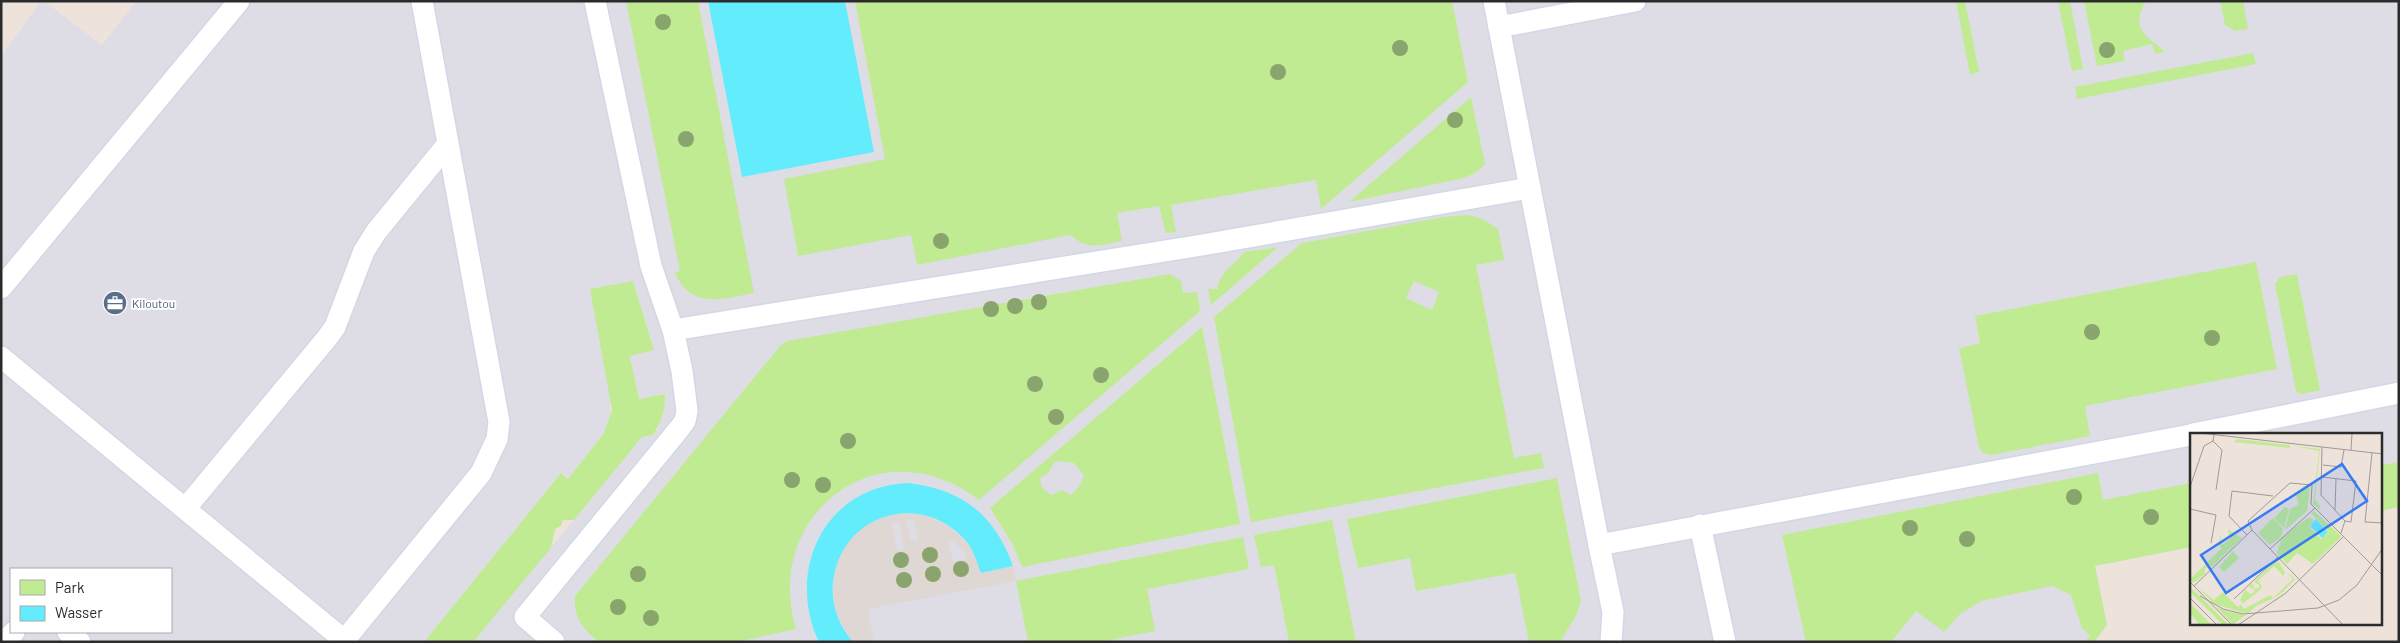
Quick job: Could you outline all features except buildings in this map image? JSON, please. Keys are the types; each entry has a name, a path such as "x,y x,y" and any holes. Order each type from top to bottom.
{"lane":[{"path":"1,288 239,1"},
{"path":"1,356 344,641 480,473 497,439 500,422 447,145 422,1"},
{"path":"554,642 525,618 685,421 687,397 673,330 650,266 595,1"},
{"path":"1494,1 1613,612 1611,642"},
{"path":"1499,27 1635,1"},
{"path":"185,509 327,338 341,313 364,251 376,232 447,145"},
{"path":"673,330 1196,246 1530,188"},
{"path":"2197,433 2399,393"},
{"path":"1599,545 2190,434"},
{"path":"1700,525 1725,642"},
{"path":"69,633 80,642"}],"shaded area":[{"path":"41,1 44,1 102,45 136,1 2399,1 2399,507 2382,511 2382,433 2190,433 2190,547 2095,566 2107,625 2094,642 473,642 642,437 653,435 658,428 664,409 664,394 639,399 630,355 654,349 633,281 610,399 610,419 604,433 568,479 561,473 424,642 1,642 1,56"},
{"path":"898,513 924,515 946,525 967,542 981,573 1013,566 1016,581 868,609 874,642 853,642 835,614 833,590 835,566 845,546 860,529 872,521","holes":["914,519 918,540 911,541 906,521","899,522 904,549 897,551 892,523","952,540 965,553 966,559 953,561 949,543"]}],"green space":[{"path":"626,1 698,1 754,293 720,299 699,297 690,293 682,285 675,273 680,271"},
{"path":"855,1 1452,1 1468,82 1321,209 1316,180 1171,205 1176,232 1166,233 1159,206 1117,213 1122,241 1095,246 1083,243 1071,235 917,265 911,235 798,256 784,179 885,159"},
{"path":"1956,1 1965,1 1979,72 1970,75"},
{"path":"2058,1 2070,1 2083,69 2072,71"},
{"path":"2084,1 2146,1 2139,19 2140,26 2147,36 2165,52 2155,54 2152,44 2123,51 2125,61 2097,66"},
{"path":"2220,1 2243,1 2248,29 2235,31 2225,25"},
{"path":"2253,53 2256,64 2077,99 2075,87"},
{"path":"1471,97 1485,164 1477,172 1464,178 1349,202"},
{"path":"1468,215 1483,219 1498,229 1504,260 1476,265 1514,458 1541,453 1544,468 1251,522 1214,317 1302,243 1443,217","holes":["1414,281 1439,292 1432,310 1406,298"]},
{"path":"1278,247 1211,305 1208,289 1217,289 1222,276 1244,252"},
{"path":"2256,262 2277,369 2085,406 2090,436 1990,455 1982,452 1979,448 1959,348 1980,343 1975,316"},
{"path":"1170,274 1181,281 1183,293 1197,292 1200,311 979,500 941,479 904,472 869,477 838,492 813,517 796,549 790,587 796,629 737,642 599,642 580,622 577,616 575,596 780,346 787,341"},
{"path":"2297,274 2320,390 2301,394 2296,391 2275,284 2280,277"},
{"path":"633,281 654,350 630,356 639,399 665,394 664,410 656,430 653,435 642,437 574,520 563,520 561,526 555,529 551,548 473,642 424,642 561,473 568,479 604,433 612,410 590,289"},
{"path":"1202,327 1240,524 1022,567 1013,545 990,508","holes":["1055,461 1074,463 1084,476 1079,487 1071,495 1062,490 1052,495 1042,488 1040,478 1049,472"]},
{"path":"2399,462 2399,507 2382,511 2382,465"},
{"path":"2098,473 2103,500 2190,483 2190,547 2095,566 2107,625 2094,642 2085,642 2090,635 2082,628 2071,595 2052,586 1981,601 1960,614 1944,632 1916,611 1891,642 1806,642 1782,535"},
{"path":"1557,478 1581,601 1576,616 1560,642 1529,642 1515,573 1416,591 1410,558 1358,568 1347,519"},
{"path":"1332,520 1356,642 1289,642 1274,565 1261,567 1254,535"},
{"path":"1243,537 1249,569 1147,589 1155,631 1100,642 1028,642 1016,581"}],"water":[{"path":"708,1 845,1 874,152 742,177"},
{"path":"908,483 945,491 960,498 974,508 997,532 1013,566 981,573 967,542 949,526 928,516 907,513 886,516 867,525 851,539 839,558 833,582 834,606 843,628 853,642 819,642 810,615 807,587 810,561 820,537 834,516 854,499 879,488"}],"place":[{"name":"Kiloutou","path":"115,303"}]}
